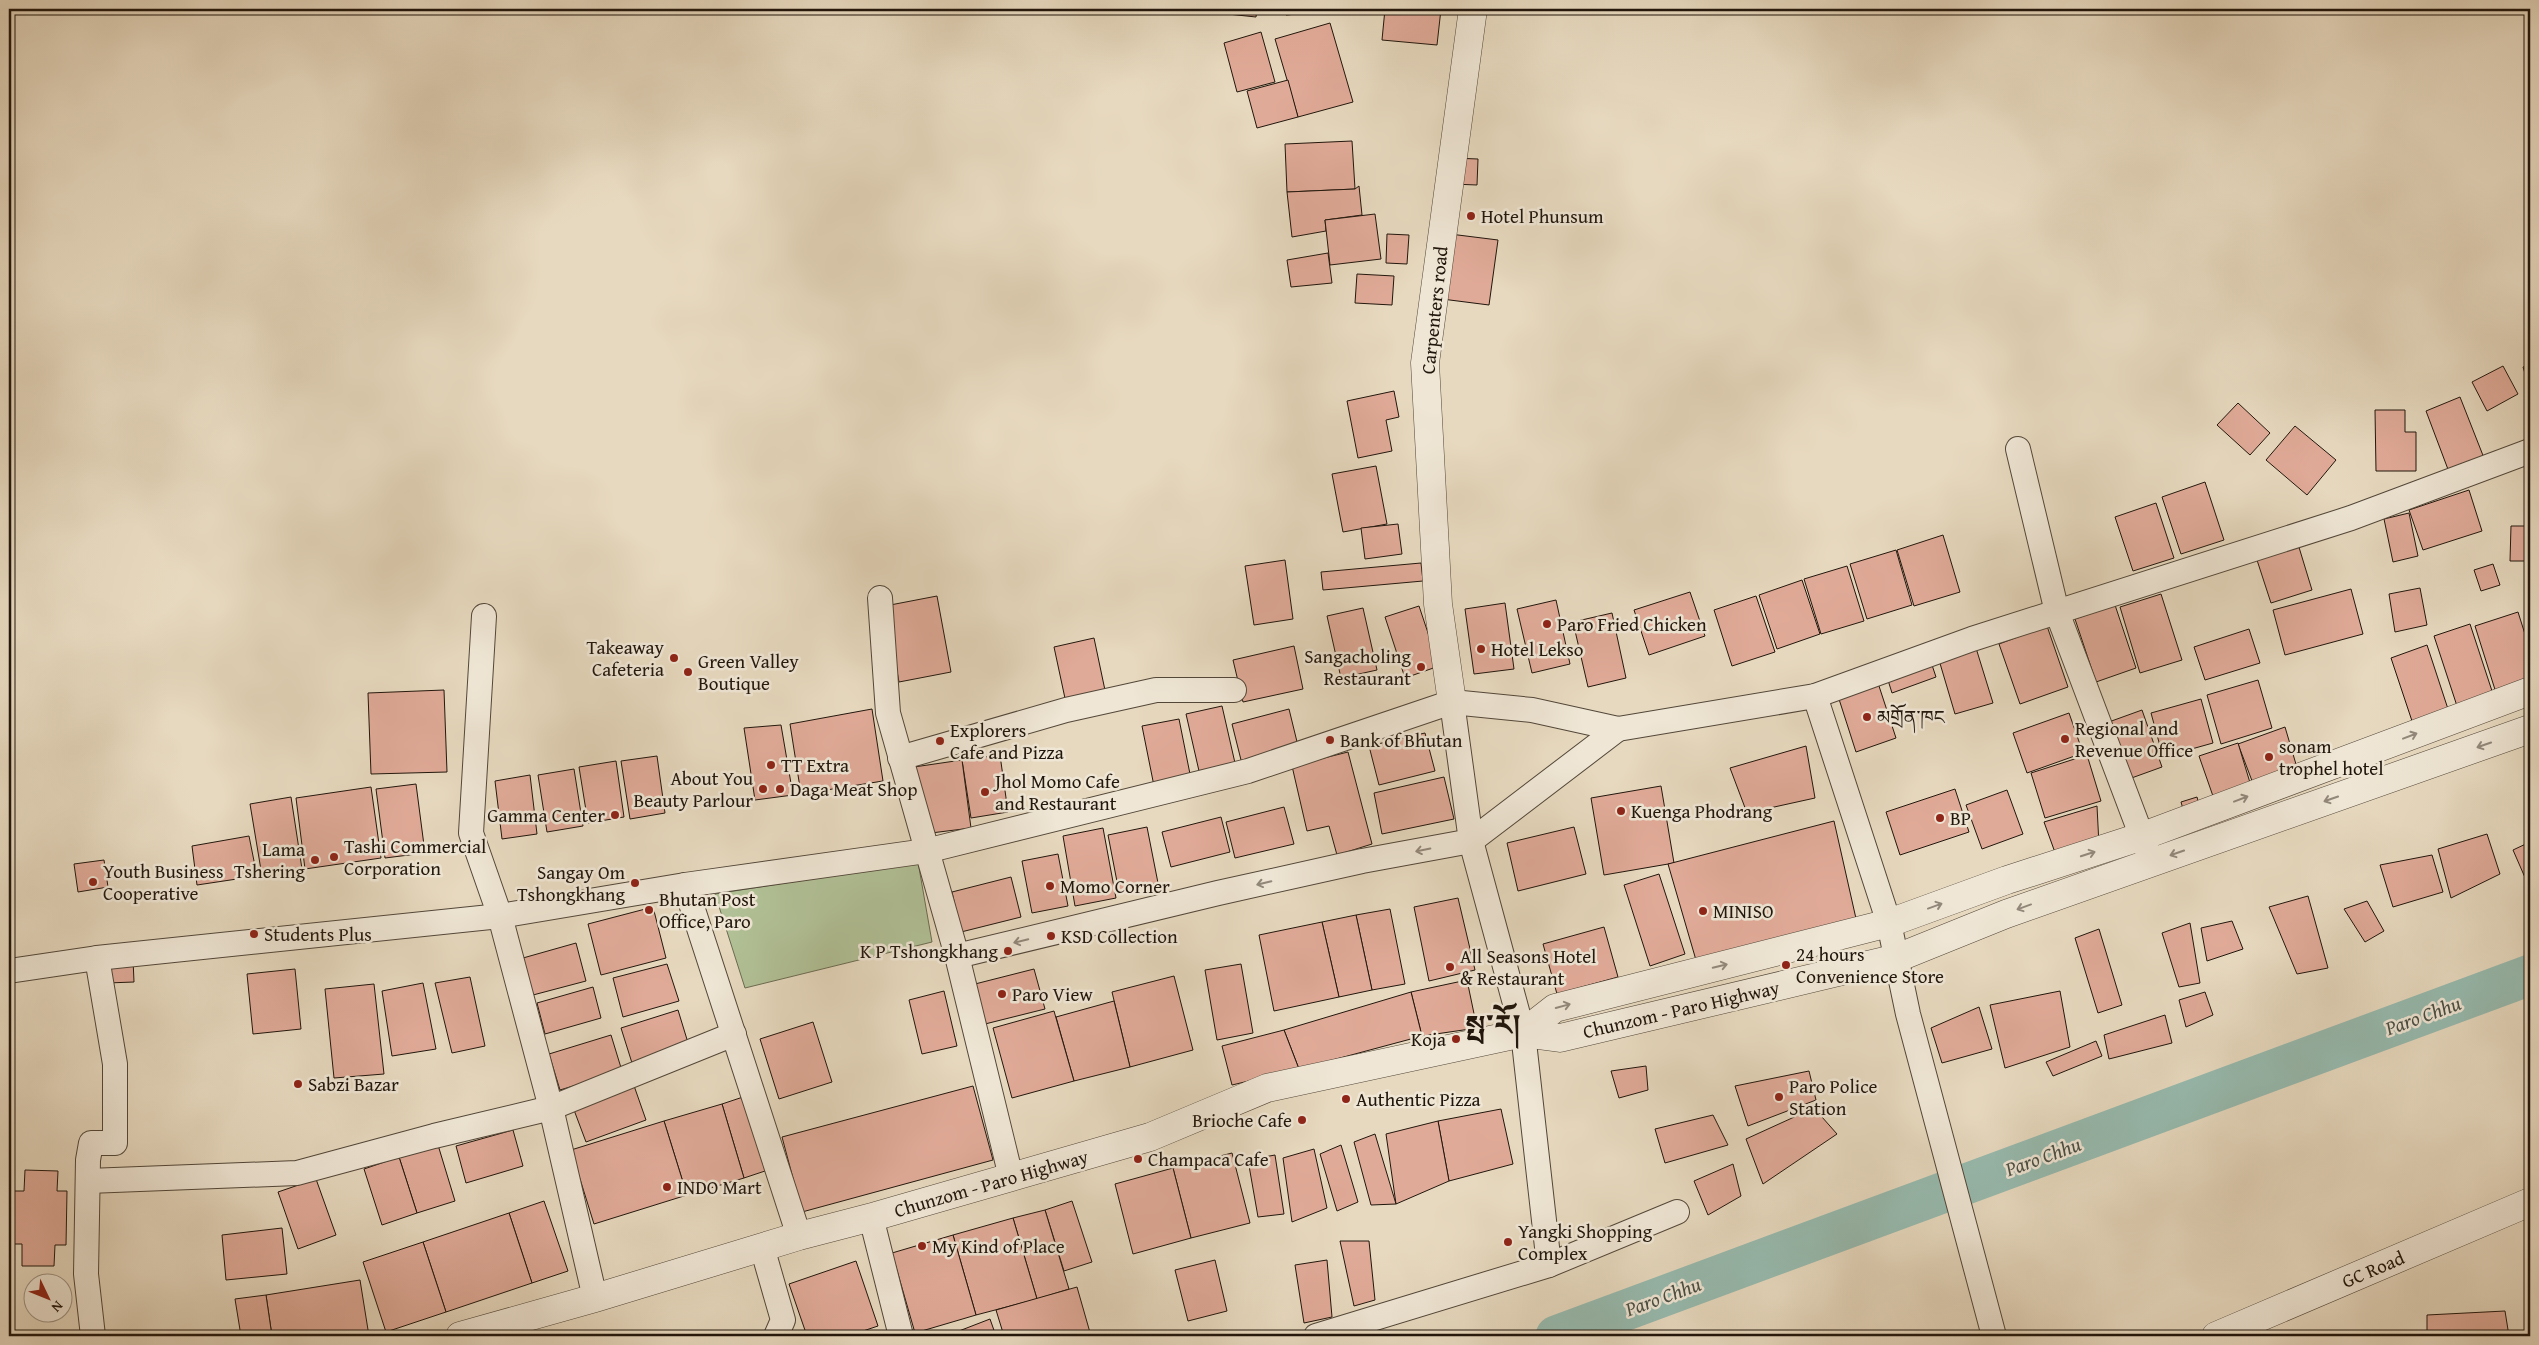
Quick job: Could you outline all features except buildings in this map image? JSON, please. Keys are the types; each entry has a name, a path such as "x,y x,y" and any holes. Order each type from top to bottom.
{"street":[{"name":"Carpenters road","path":"1452,702 1438,604 1425,363 1473,9"},
{"path":"2018,449 2057,612 2143,836 2151,862"},
{"path":"9,971 97,958 500,916 685,885 926,851 1248,771 1452,702 1532,710 1618,728 1815,696 1972,639 2351,518 2530,451"},
{"path":"880,598 888,713 957,956 1011,1177"},
{"path":"484,616 471,833 500,916 551,1108 594,1298"},
{"path":"900,758 1066,710 1156,690 1234,690"},
{"name":"Chunzom - Paro Highway","path":"1523,1033 1555,1008 1889,922 2007,880 2143,836 2530,691"},
{"path":"1815,696 1889,922 1908,1014 1994,1336"},
{"path":"1452,702 1471,841 1523,1033 1549,1265"},
{"path":"957,956 1362,861 1471,841 1618,728"},
{"name":"Chunzom - Paro Highway","path":"460,1336 594,1298 798,1236 1150,1137 1267,1088 1523,1033 1560,1038 1897,958 2006,914 2530,729"},
{"path":"685,885 798,1236"},
{"path":"93,1336 86,1274 88,1181 91,1143 115,1143 115,1064 97,958"},
{"path":"88,1181 297,1173 434,1136 551,1108 734,1034"},
{"name":"GC Road","path":"2216,1336 2530,1202"},
{"path":"1316,1336 1549,1265 1677,1212"},
{"path":"871,1217 901,1336"},
{"path":"762,1247 783,1320 776,1336"}],"green space":[{"path":"918,862 932,942 745,988 715,894"}],"waterway":[{"name":"Paro Chhu","path":"1556,1336 2530,975"}],"place":[{"name":"Hotel Phunsum","path":"1471,216"},
{"name":"Paro Fried Chicken","path":"1547,624"},
{"name":"Hotel Lekso","path":"1481,649"},
{"name":"Takeaway Cafeteria","path":"674,658"},
{"name":"Sangacholing Restaurant","path":"1421,667"},
{"name":"Green Valley Boutique","path":"688,672"},
{"name":"མགྲོན་ཁང","path":"1867,717"},
{"name":"Regional and Revenue Office","path":"2065,739"},
{"name":"Bank of Bhutan","path":"1330,740"},
{"name":"Explorers Cafe and Pizza","path":"940,741"},
{"name":"sonam trophel hotel","path":"2269,757"},
{"name":"TT Extra","path":"771,765"},
{"name":"About You Beauty Parlour","path":"763,789"},
{"name":"Daga Meat Shop","path":"780,789"},
{"name":"Jhol Momo Cafe and Restaurant","path":"985,792"},
{"name":"Kuenga Phodrang","path":"1621,811"},
{"name":"Gamma Center","path":"615,815"},
{"name":"BP","path":"1940,818"},
{"name":"Tashi Commercial Corporation","path":"334,857"},
{"name":"Lama Tshering","path":"315,860"},
{"name":"Youth Business Cooperative","path":"93,882"},
{"name":"Sangay Om Tshongkhang","path":"635,883"},
{"name":"Momo Corner","path":"1050,886"},
{"name":"Bhutan Post Office, Paro","path":"649,910"},
{"name":"MINISO","path":"1703,911"},
{"name":"Students Plus","path":"254,934"},
{"name":"KSD Collection","path":"1051,936"},
{"name":"K P Tshongkhang","path":"1008,951"},
{"name":"24 hours Convenience Store","path":"1786,965"},
{"name":"All Seasons Hotel & Restaurant","path":"1450,967"},
{"name":"Paro View","path":"1002,994"},
{"name":"Koja","path":"1456,1039"},
{"name":"Sabzi Bazar","path":"298,1084"},
{"name":"Paro Police Station","path":"1779,1097"},
{"name":"Authentic Pizza","path":"1346,1099"},
{"name":"Brioche Cafe","path":"1302,1120"},
{"name":"Champaca Cafe","path":"1138,1159"},
{"name":"INDO Mart","path":"667,1187"},
{"name":"Yangki Shopping Complex","path":"1508,1242"},
{"name":"My Kind of Place","path":"922,1246"}],"district":[{"name":"སྤ་རོ།","path":"1493,1024"}]}
